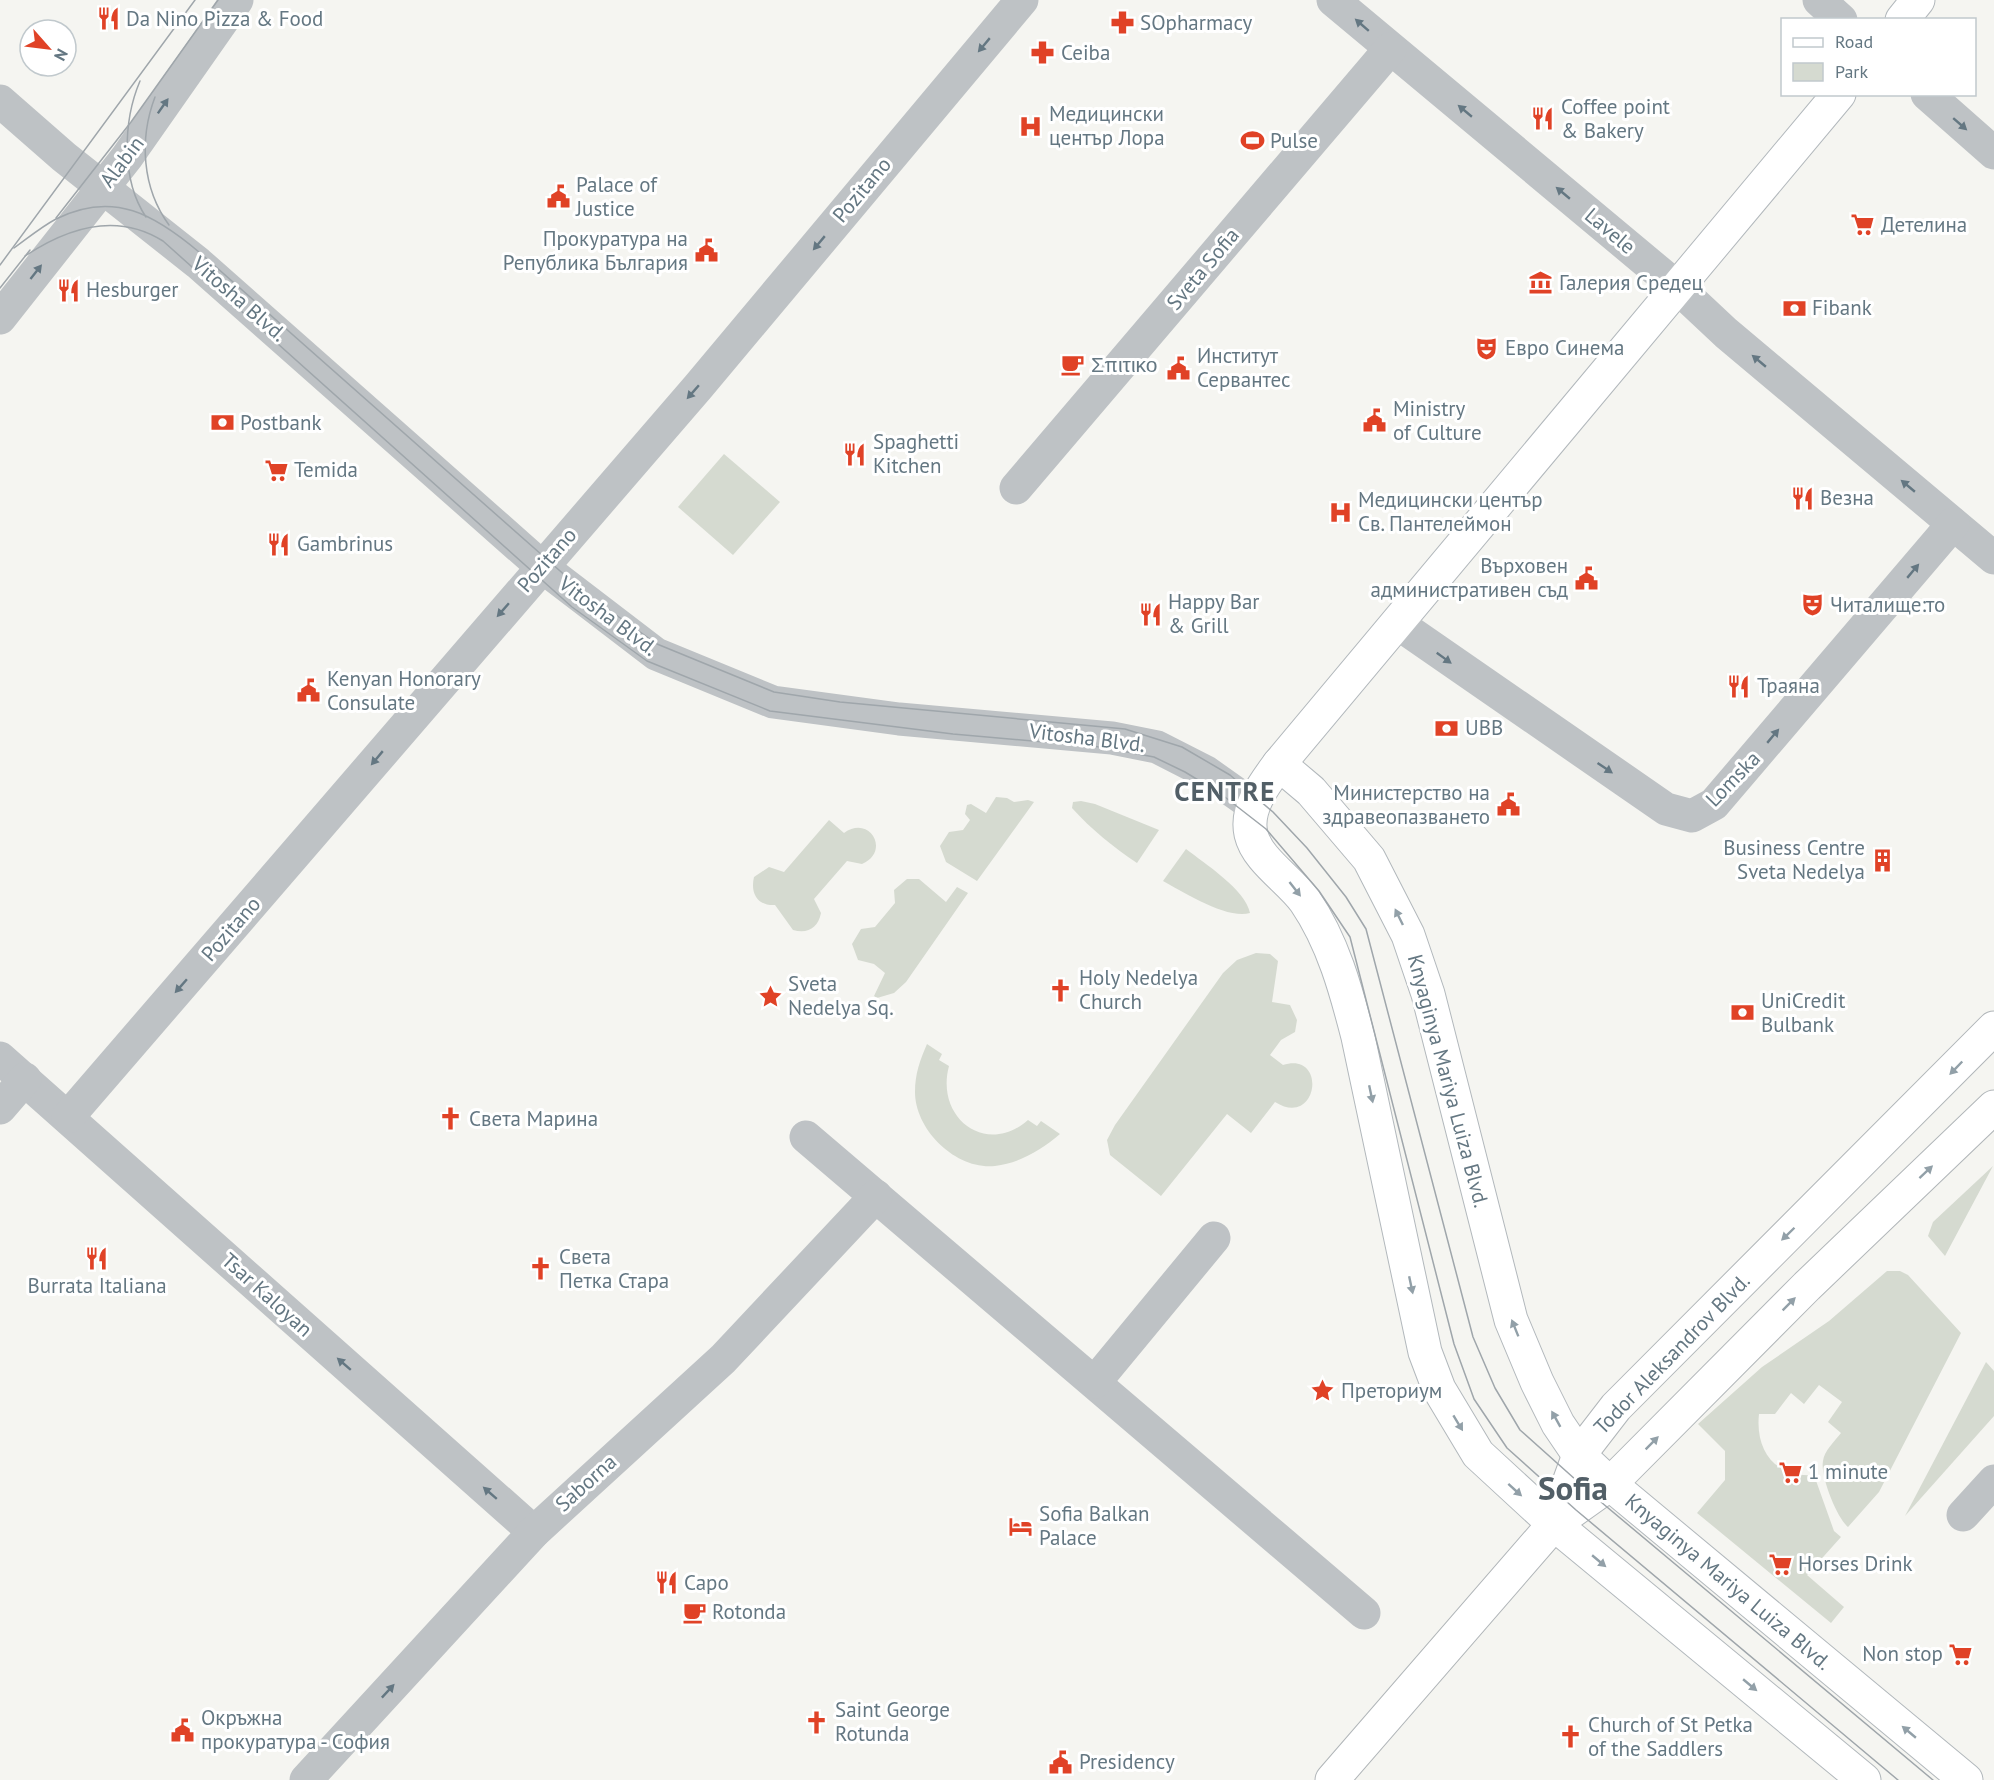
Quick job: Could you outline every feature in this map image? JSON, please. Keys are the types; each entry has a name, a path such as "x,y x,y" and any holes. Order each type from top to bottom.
{"main road":[{"path":"1904,18 1918,0"},
{"path":"1837,96 1279,764 1262,788 1254,806 1250,816 1250,832 1255,846 1305,901 1331,949 1346,991 1362,1053 1425,1352 1439,1389 1478,1454 1554,1524 1864,1780"},
{"name":"Knyaginya Mariya Luiza Blvd.","path":"1279,764 1311,791 1369,859 1408,935 1428,994 1511,1320 1537,1382 1558,1424 1579,1455 1610,1484 1966,1780"},
{"name":"Todor Aleksandrov Blvd.","path":"1554,1524 1579,1455 1616,1407 1994,1028"},
{"path":"1332,1780 1554,1524 1610,1484 1807,1286 1994,1107"}],"street":[{"name":"Alabin","path":"0,318 104,187 237,0"},
{"name":"Pozitano","path":"68,1117 541,566 698,387 1022,0"},
{"name":"Lavele","path":"1333,0 1678,288 1726,333 1994,558"},
{"path":"1819,0 1839,18"},
{"name":"Sveta Sofia","path":"1016,488 1390,49"},
{"path":"1929,96 1994,153"},
{"name":"Vitosha Blvd.","path":"0,101 64,157 216,279 541,566 656,654 773,702 899,719 1112,738 1156,747 1206,772 1254,806"},
{"name":"Lomska","path":"1397,623 1666,809 1692,816 1714,804 1953,524"},
{"name":"Tsar Kaloyan","path":"0,1058 534,1532"},
{"path":"0,1108 25,1079"},
{"path":"806,1137 1364,1613"},
{"name":"Saborna","path":"306,1780 534,1532 723,1359 876,1196"},
{"path":"1095,1383 1214,1238"},
{"path":"1963,1515 1994,1481"}],"green space":[{"path":"724,454 780,502 733,555 678,507"},
{"path":"996,797 1007,798 1014,802 1028,800 1034,802 977,881 946,862 940,846 949,832 963,830 970,820 965,814 967,805 971,804 986,813"},
{"path":"1073,802 1095,804 1159,830 1137,863 1103,838 1072,808"},
{"path":"829,820 844,833 853,828 869,831 874,837 875,851 871,858 862,864 847,861 814,899 821,913 812,929 793,930 775,905 760,901 754,894 754,877 769,867 784,872"},
{"path":"1186,849 1233,886 1247,904 1250,913 1241,914 1218,909 1163,881"},
{"path":"907,879 919,879 946,902 957,887 968,893 906,982 894,993 877,998 874,996 885,973 874,964 858,960 852,944 861,929 875,927 895,903 894,890"},
{"path":"1256,953 1270,954 1278,961 1272,1002 1290,1005 1297,1020 1295,1032 1281,1040 1270,1055 1283,1065 1297,1064 1307,1069 1312,1078 1312,1088 1308,1098 1301,1106 1290,1108 1275,1102 1251,1133 1227,1114 1161,1196 1110,1155 1107,1140 1115,1125 1223,973 1237,960"},
{"path":"927,1044 942,1054 939,1060 949,1066 947,1085 950,1102 957,1116 967,1126 981,1133 996,1134 1012,1130 1028,1120 1037,1126 1041,1121 1060,1134 1030,1155 995,1166 980,1166 953,1154 940,1145 930,1133 917,1106 916,1079"},
{"path":"1993,1166 1945,1256 1928,1236 1933,1222"},
{"path":"1887,1271 1900,1271 1908,1275 1961,1333 1879,1492 1848,1527 1830,1496 1823,1468 1825,1454 1841,1433 1828,1422 1842,1402 1819,1385 1804,1404 1791,1393 1775,1414 1759,1414 1760,1439 1770,1459 1778,1467 1788,1472 1814,1475 1834,1531 1841,1537 1807,1575 1844,1607 1831,1623 1697,1513 1725,1480 1725,1451 1698,1424 1762,1367 1829,1321"},
{"path":"1986,1362 1994,1371 1994,1416 1905,1516"}],"tram line":[{"path":"0,265 195,0"},
{"path":"56,218 131,122 218,0"},
{"path":"140,81 130,114 127,150 132,186 146,217"},
{"path":"155,97 147,130 146,163 153,195 169,225"},
{"path":"14,248 56,219 97,207 115,207 133,211 166,227 199,252 585,593 657,644 774,692 840,702 1125,729 1182,747 1230,775 1273,812 1307,848 1346,897 1366,929 1473,1337 1495,1388 1520,1430 1595,1497 1933,1780"},
{"path":"25,256 58,238 92,227 128,227 146,232 163,241 572,607 647,661 770,711 953,734 1101,747 1154,757 1185,772 1221,794 1266,829 1319,891 1350,937 1454,1344 1474,1399 1507,1448 1576,1510 1898,1780"},
{"path":"0,288 30,250"}],"place":[{"name":"Da Nino Pizza & Food","path":"108,19"},
{"name":"SOpharmacy","path":"1122,23"},
{"name":"Ceiba","path":"1043,53"},
{"name":"Coffee point & Bakery","path":"1543,119"},
{"name":"Медицински център Лора","path":"1031,126"},
{"name":"Pulse","path":"1252,141"},
{"name":"Palace of Justice","path":"558,197"},
{"name":"Детелина","path":"1863,225"},
{"name":"Прокуратура на Република България","path":"706,251"},
{"name":"Галерия Средец","path":"1541,283"},
{"name":"Hesburger","path":"68,290"},
{"name":"Fibank","path":"1794,308"},
{"name":"Евро Синема","path":"1487,348"},
{"name":"Σπιτικο","path":"1073,365"},
{"name":"Институт Сервантес","path":"1179,368"},
{"name":"Ministry of Culture","path":"1375,421"},
{"name":"Postbank","path":"222,423"},
{"name":"Spaghetti Kitchen","path":"855,454"},
{"name":"Temida","path":"276,470"},
{"name":"Везна","path":"1802,498"},
{"name":"Медицински център Св. Пантелеймон","path":"1340,512"},
{"name":"Gambrinus","path":"279,544"},
{"name":"Върховен административен съд","path":"1586,578"},
{"name":"Читалище:то","path":"1812,605"},
{"name":"Happy Bar & Grill","path":"1150,614"},
{"name":"Траяна","path":"1739,686"},
{"name":"Kenyan Honorary Consulate","path":"309,691"},
{"name":"UBB","path":"1447,728"},
{"name":"Министерство на здравеопазването","path":"1508,805"},
{"name":"Business Centre Sveta Nedelya","path":"1883,860"},
{"name":"Holy Nedelya Church","path":"1061,990"},
{"name":"Sveta Nedelya Sq.","path":"770,996"},
{"name":"UniCredit Bulbank","path":"1743,1013"},
{"name":"Света Марина","path":"451,1119"},
{"name":"Burrata Italiana","path":"97,1258"},
{"name":"Света Петка Стара","path":"541,1269"},
{"name":"Преториум","path":"1323,1391"},
{"name":"1 minute","path":"1790,1472"},
{"name":"Sofia Balkan Palace","path":"1021,1526"},
{"name":"Horses Drink","path":"1780,1564"},
{"name":"Capo","path":"666,1583"},
{"name":"Rotonda","path":"694,1612"},
{"name":"Non stop","path":"1961,1654"},
{"name":"Saint George Rotunda","path":"817,1722"},
{"name":"Окръжна прокуратура - София","path":"183,1730"},
{"name":"Church of St Petka of the Saddlers","path":"1570,1737"},
{"name":"Presidency","path":"1061,1762"}],"district":[{"name":"CENTRE","path":"1225,792"},
{"name":"Sofia","path":"1573,1488"}]}
